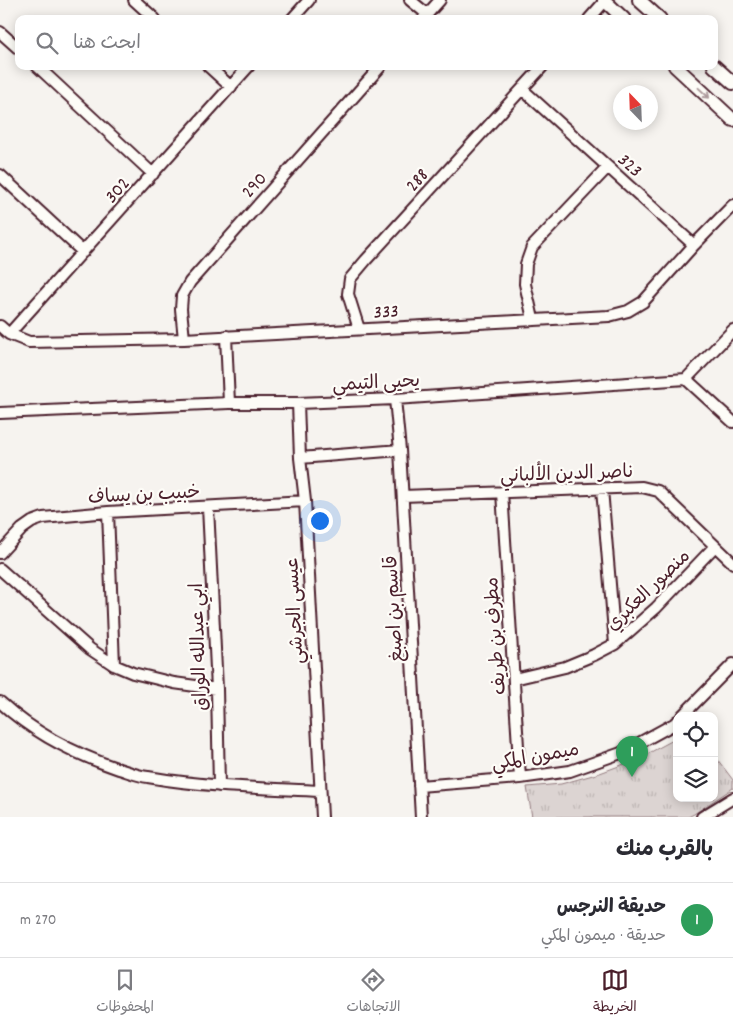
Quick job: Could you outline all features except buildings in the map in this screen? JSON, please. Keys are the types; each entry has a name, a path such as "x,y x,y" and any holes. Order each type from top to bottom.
{"street":[{"path":"134,0 151,15"},
{"path":"296,15 309,0"},
{"path":"410,0 424,15"},
{"path":"426,15 440,0"},
{"path":"592,15 604,1 620,15"},
{"path":"645,2 656,15"},
{"path":"0,32 15,45"},
{"path":"41,70 153,174"},
{"path":"212,70 231,87"},
{"name":"302","path":"9,334 246,70"},
{"name":"290","path":"184,339 182,296 190,282 377,70"},
{"name":"288","path":"360,329 348,294 350,280 539,70"},
{"path":"679,70 733,120"},
{"path":"718,70 733,83"},
{"name":"323","path":"522,88 694,245"},
{"path":"534,320 524,284 526,264 532,247 608,167"},
{"path":"0,175 83,252"},
{"name":"333","path":"0,326 9,334 29,342 184,339 609,316 628,311 642,302 733,205"},
{"path":"733,330 686,379 733,422"},
{"path":"226,336 228,403"},
{"name":"يحيى التيمي","path":"0,413 228,403 395,399 686,379"},
{"name":"قاسم بن اصبغ","path":"395,399 403,496 421,817"},
{"name":"عيسى الجرشي","path":"298,402 322,817"},
{"path":"300,458 400,450"},
{"name":"ناصر الدين الألباني","path":"403,496 642,487 658,491 733,563"},
{"path":"602,489 616,644"},
{"name":"مطرف بن طريف","path":"502,492 520,778"},
{"name":"خبيب بن يساف","path":"0,553 22,528 43,518 108,512 305,501"},
{"name":"ابي عبدالله الوراق","path":"208,507 220,786"},
{"path":"108,512 114,665"},
{"name":"منصور العكبري","path":"514,679 565,667 616,644 656,608 716,546"},
{"path":"0,569 90,649 114,665 133,673 174,683 217,690"},
{"path":"686,712 733,664"},
{"path":"0,702 18,718 53,741 95,761 146,777 220,786 320,791"},
{"name":"ميمون المكي","path":"419,786 520,778 570,770 621,753 673,725"},
{"path":"702,817 733,798"}],"green space":[{"path":"673,740 673,802 712,802 688,817 532,817 527,787 561,784 600,773 638,759"},
{"path":"718,760 733,780 733,788 718,798"}],"place":[{"name":"حديقة النرجس","path":"632,777"}]}
